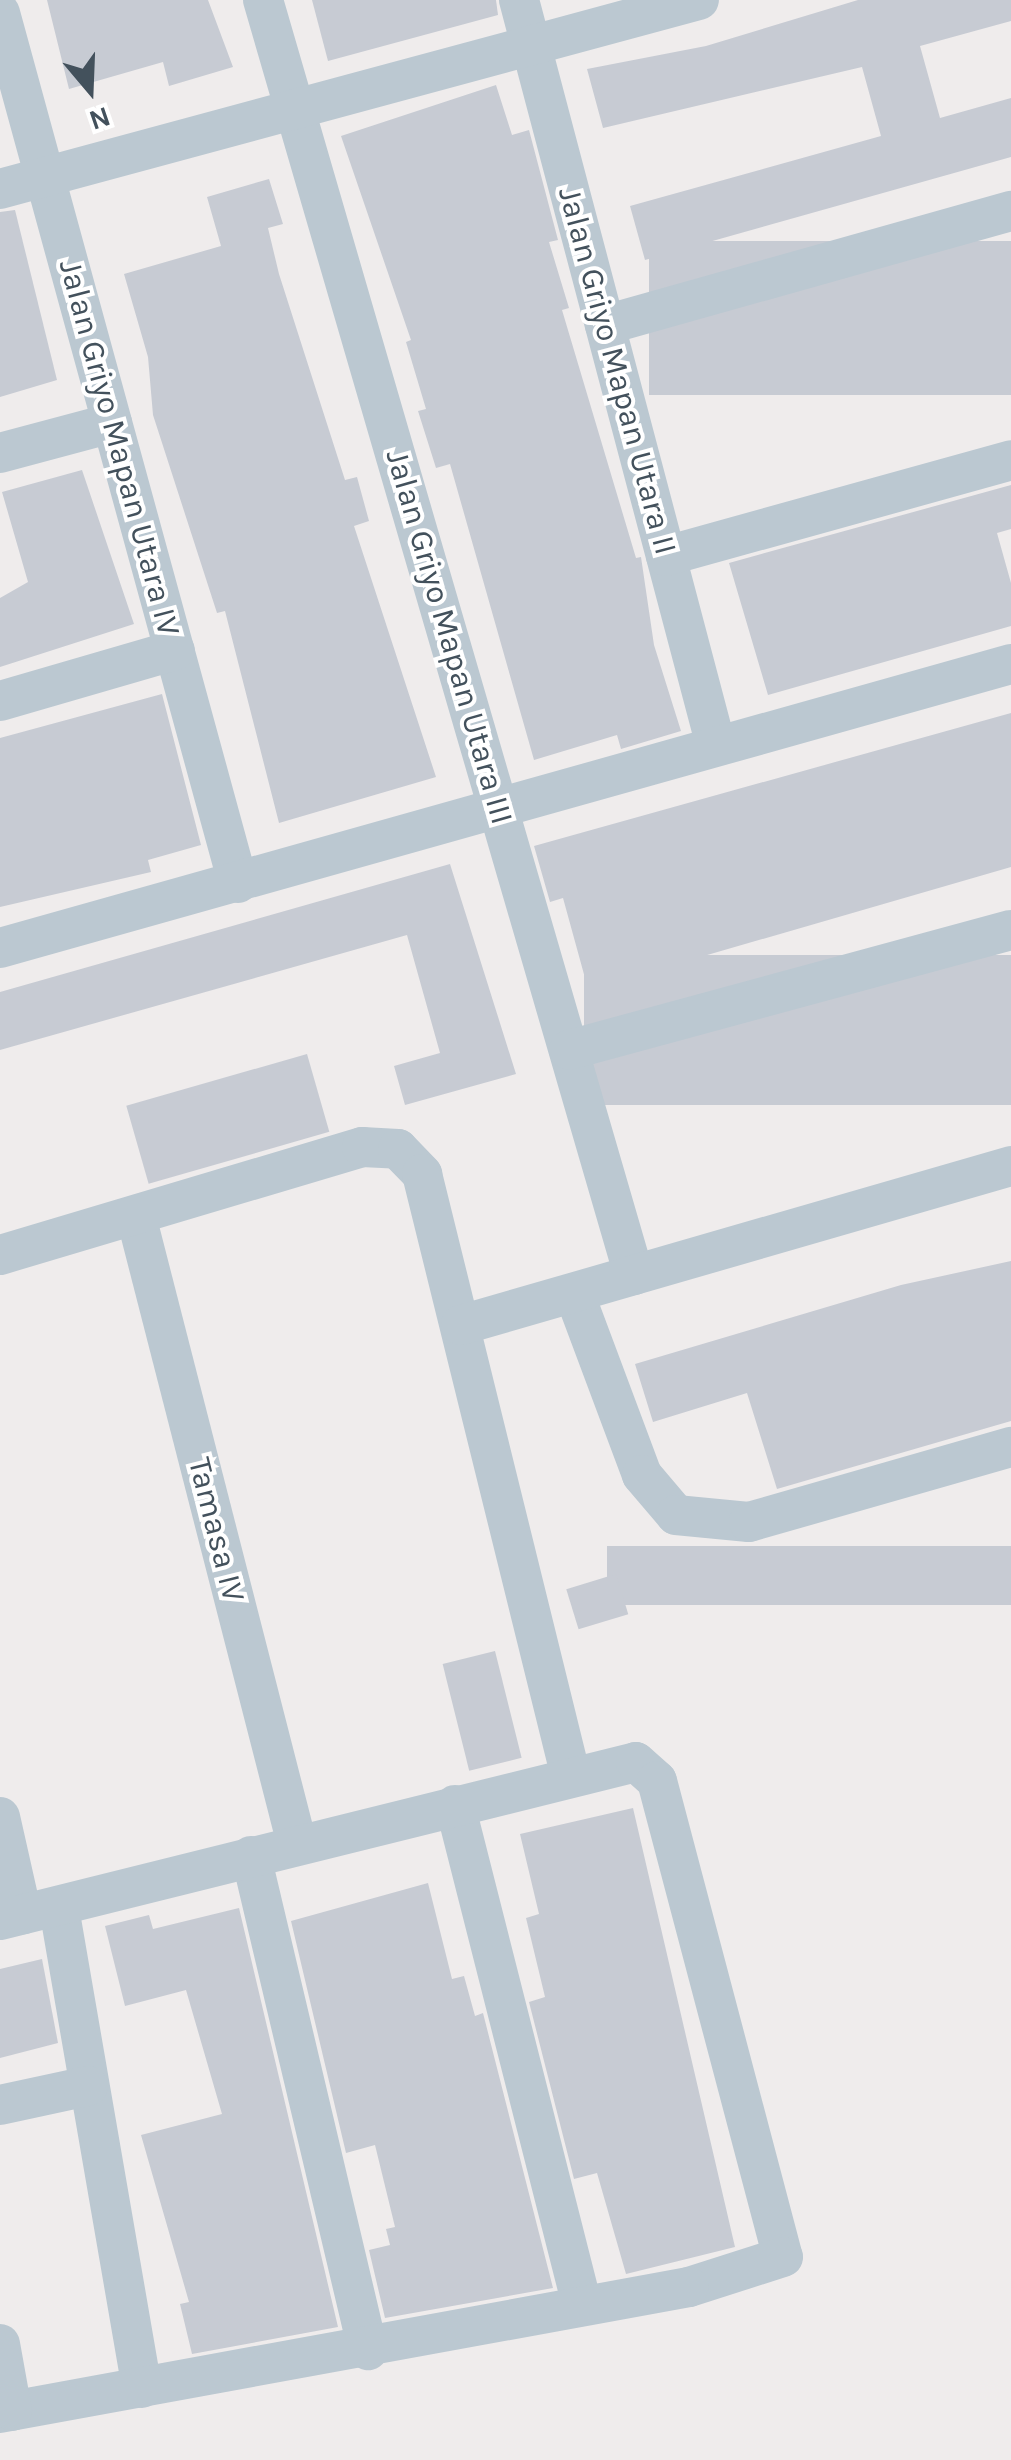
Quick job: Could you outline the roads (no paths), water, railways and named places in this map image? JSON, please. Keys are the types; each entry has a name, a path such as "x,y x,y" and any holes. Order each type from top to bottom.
{"street":[{"name":"Jalan Griyo Mapan Utara III","path":"263,0 634,1275"},
{"name":"Jalan Griyo Mapan Utara II","path":"519,0 715,742"},
{"path":"0,189 699,0"},
{"name":"Jalan Griyo Mapan Utara IV","path":"0,12 238,882"},
{"path":"605,326 1011,211"},
{"path":"0,453 112,423"},
{"path":"666,556 1011,460"},
{"path":"0,700 174,650"},
{"path":"0,948 499,811 715,742 1011,664"},
{"path":"569,1050 1011,930"},
{"path":"0,1255 362,1147 398,1149 422,1174 570,1773"},
{"path":"461,1325 1011,1166"},
{"name":"Tamasa IV","path":"136,1216 297,1844"},
{"path":"574,1292 642,1475 676,1515 749,1522 823,1522 1011,1474"},
{"path":"749,1522 1011,1446"},
{"path":"0,2344 6,2412 368,2350 689,2287 783,2258 657,1781 636,1762 570,1773 27,1914"},
{"path":"455,1805 582,2305"},
{"path":"0,1817 27,1914 88,2086 142,2388"},
{"path":"251,1856 368,2350"},
{"path":"0,2105 88,2086"}]}
